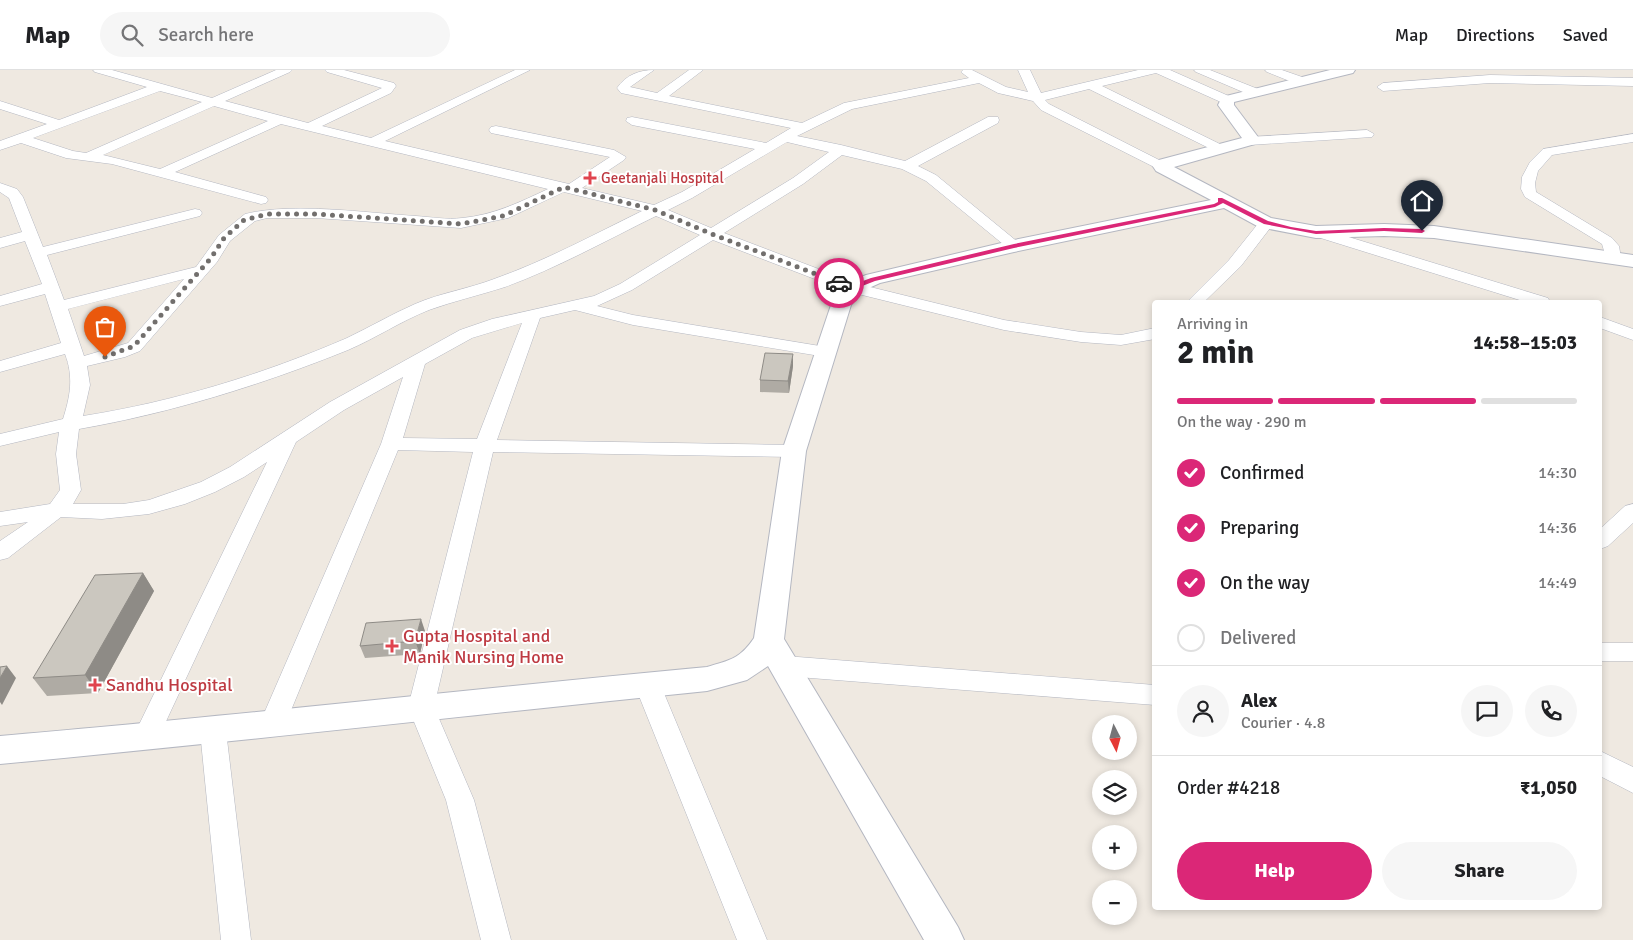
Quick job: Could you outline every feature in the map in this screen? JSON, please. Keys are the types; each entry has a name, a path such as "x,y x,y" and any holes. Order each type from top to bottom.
{"street":[{"path":"99,70 280,120 655,210 852,288 1004,324 1081,337 1121,340 1152,334"},
{"path":"84,158 286,70"},
{"path":"310,127 387,90 390,86 331,70"},
{"path":"373,142 524,70"},
{"path":"648,70 624,88 628,92 765,118 803,128"},
{"path":"658,98 698,70"},
{"path":"964,70 1002,90 1036,98 1093,86 1153,70"},
{"path":"1024,70 1036,98 1045,107 1266,222 1316,232 1536,300"},
{"path":"1114,70 1125,76"},
{"path":"1160,70 1227,100 1348,70"},
{"path":"1200,70 1254,92"},
{"path":"1271,70 1300,81"},
{"path":"0,440 41,429 133,414 235,385 313,358 354,341 422,306 500,283 542,266 687,195 803,128 858,103 979,79"},
{"path":"1383,87 1490,80 1633,82"},
{"path":"1093,86 1219,149"},
{"path":"0,146 159,87"},
{"path":"1227,100 1228,110 1250,137 1249,141"},
{"path":"0,105 59,124"},
{"path":"162,173 280,120"},
{"path":"907,166 993,120"},
{"path":"632,121 769,148"},
{"path":"0,368 75,355 119,353 134,346 211,258 224,238 244,220 259,215 316,214 461,224 503,216 568,188 620,157 614,154 496,130"},
{"path":"1162,168 1161,164 1164,163 1249,141 1367,134"},
{"path":"20,138 71,156 113,160 260,200"},
{"path":"787,138 841,149 907,166 930,178 1014,246"},
{"path":"1613,258 1611,246 1607,240 1530,194 1527,184 1538,160 1548,152 1633,138"},
{"path":"0,519 56,510 123,511 178,499 208,487 237,472 337,406 480,328 599,300 626,288 798,181 841,149"},
{"path":"0,552 56,510 67,498 71,487 66,462 66,448 78,405 80,388 75,355 59,306 30,235 5,193"},
{"path":"945,940 777,653 794,451 841,305 852,288 873,280 1014,246 1215,205 1220,203 1220,199"},
{"path":"37,253 195,213"},
{"path":"1197,300 1235,263 1266,222"},
{"path":"1316,232 1384,230 1434,232 1633,261"},
{"path":"0,243 30,235"},
{"path":"59,306 198,271"},
{"path":"0,301 51,287"},
{"path":"576,306 633,320 826,352"},
{"path":"496,940 460,800 421,707 485,445 533,315"},
{"path":"1602,323 1633,335"},
{"path":"272,725 392,444 417,362"},
{"path":"146,737 290,436"},
{"path":"392,444 794,451"},
{"path":"1602,539 1633,511"},
{"path":"1602,652 1633,652"},
{"path":"0,750 213,731 421,707 707,679 736,671 756,660 777,653 1152,695"},
{"path":"648,686 752,940"},
{"path":"213,731 236,940"},
{"path":"1602,763 1633,781"}],"building":[{"path":"765,353 793,354 788,381 760,380"},
{"path":"143,573 85,675 33,678 95,575"},
{"path":"421,619 415,641 360,646 366,623"},
{"path":"7,666 0,678 0,667"}],"way so far":[{"path":"105,357 128,350 134,346 218,250 224,238 244,220 267,214 344,215 461,224 503,216 564,187 655,210 839,283"}],"place":[{"name":"Geetanjali Hospital","path":"590,178"},
{"name":"Gupta Hospital and Manik Nursing Home","path":"392,646"},
{"name":"Sandhu Hospital","path":"95,685"}],"route":[{"path":"839,283 852,288 873,280 1014,246 1215,205 1220,203 1220,199 1254,217 1291,229 1316,232 1422,231"}]}
